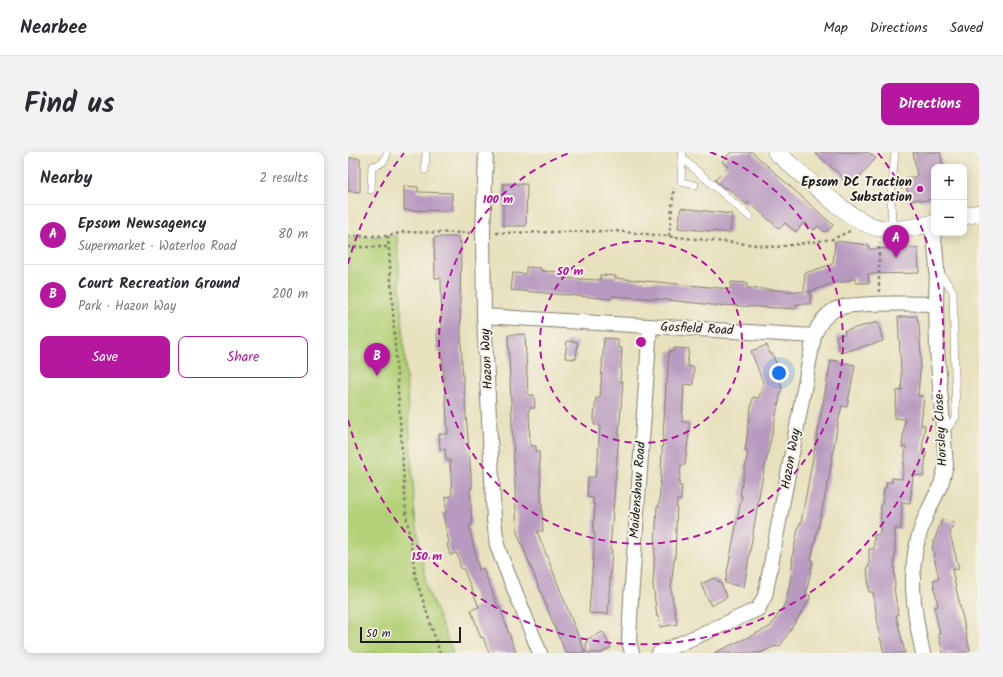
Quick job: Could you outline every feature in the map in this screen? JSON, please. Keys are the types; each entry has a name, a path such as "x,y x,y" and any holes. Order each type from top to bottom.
{"street":[{"name":"Hazon Way","path":"486,152 483,233 484,316 494,519 497,545 540,653"},
{"path":"776,152 835,202 867,224 879,228 886,234 931,224"},
{"path":"967,215 979,213"},
{"name":"Horsley Close","path":"923,653 916,622 912,578 914,561 921,527 926,513 941,484 946,466 938,381 936,304 937,269 934,236"},
{"name":"Hazon Way","path":"659,653 758,609 765,596 814,336 818,324 835,309 845,306 879,304 936,304"},
{"name":"Gosfield Road","path":"484,316 814,336"},
{"name":"Maidenshaw Road","path":"632,653 629,641 631,599 650,326"}],"lane":[{"path":"371,190 372,166 378,166 382,163 387,157 387,152"},
{"path":"425,170 426,152"},
{"path":"886,234 891,197 894,152"},
{"path":"682,155 681,182 695,185"},
{"path":"682,155 750,217"},
{"path":"937,269 953,291 956,418 943,435"}],"path":[{"path":"668,236 675,182"},
{"path":"490,233 615,231 777,247 833,238 853,230"},
{"path":"348,236 388,236 404,232 476,233"},
{"path":"879,304 886,234"},
{"path":"388,236 406,513 416,579 440,653"},
{"path":"348,247 389,247"}],"green space":[{"path":"397,236 415,515 427,588 453,653 348,653 348,237"}],"building":[{"path":"731,152 752,152 833,225 829,230 824,232 818,226 814,230 804,222 796,232 785,223 779,229 749,202 747,205 726,187 724,188 715,180 728,167 722,162"},
{"path":"814,152 868,152 876,158 852,185"},
{"name":"Epsom DC Traction Substation","path":"913,152 940,152 942,164 931,164 931,199 921,201 920,199 909,201 905,179 917,177"},
{"path":"348,158 360,158 360,192 348,191"},
{"path":"503,184 527,184 526,226 503,226"},
{"path":"404,186 418,187 418,192 452,193 452,211 404,210"},
{"path":"681,208 732,214 730,233 678,228"},
{"path":"434,237 459,237 459,242 461,242 460,305 462,365 472,488 470,489 472,525 469,526 479,570 483,568 497,605 499,605 516,653 489,653 483,637 481,638 471,610 479,607 463,568 461,569 457,553 450,555 447,544 449,543 443,514 446,513 446,497 452,496 450,460 446,460 445,449 440,449 439,434 448,434 442,350 438,350 437,330 442,329 441,278 435,278"},
{"path":"835,241 869,245 869,249 918,248 919,273 868,274 869,283 856,283 856,278 840,283 840,281 808,292 811,292 810,304 796,304 796,309 722,306 659,299 612,296 612,299 511,290 513,273 526,274 526,267 541,268 541,271 561,272 561,278 600,280 600,275 616,276 615,278 731,289 731,282 747,283 747,288 804,292 805,273 833,264"},
{"path":"917,316 919,323 921,357 918,396 924,396 921,425 925,425 922,452 926,452 924,476 913,475 910,503 902,502 901,529 895,529 894,587 898,615 896,615 905,653 884,653 877,625 873,592 869,592 867,567 869,567 869,549 874,549 874,535 880,534 881,505 884,488 886,488 886,482 892,482 892,478 902,479 906,447 902,447 905,419 894,418 897,391 902,390 898,317"},
{"path":"878,322 883,341 840,353 836,336 845,334 844,331"},
{"path":"525,334 528,395 534,395 535,408 529,408 530,446 536,446 536,451 539,451 543,531 537,531 585,653 566,653 517,532 508,335"},
{"path":"604,338 618,339 618,348 622,348 620,382 623,381 610,550 612,550 608,614 589,613 595,533 593,533 595,504 593,504 593,498 587,497 588,477 595,477 598,457 600,425 594,425 594,417 596,398 600,398"},
{"path":"567,341 578,342 576,359 565,358"},
{"path":"767,345 770,354 772,353 781,377 779,378 782,387 761,485 744,587 725,583 742,495 740,495 748,452 745,451 747,430 753,397 759,398 763,382 751,351"},
{"path":"674,348 689,349 687,366 694,367 693,385 684,384 682,422 690,422 685,465 681,465 679,486 682,486 681,500 677,500 675,560 671,589 677,624 660,627 659,617 657,617 653,585 666,384 669,351 674,351"},
{"path":"831,360 855,365 847,407 842,406 838,422 829,478 811,560 813,561 806,594 810,595 809,601 780,646 773,647 760,653 714,653 770,627 786,602 791,576 793,553 799,524 801,524"},
{"path":"942,519 954,523 950,534 959,569 952,570 970,651 963,653 943,653 938,634 940,634 934,607 938,606 933,580 939,579 932,547"},
{"path":"714,578 721,583 727,597 711,606 701,584"},
{"path":"603,632 611,648 601,653 586,653 587,639"}],"place":[{"name":"Epsom DC Traction Substation","path":"920,189"},
{"name":"Epsom Newsagency","path":"896,258"},
{"name":"Court Recreation Ground","path":"377,376"}]}
